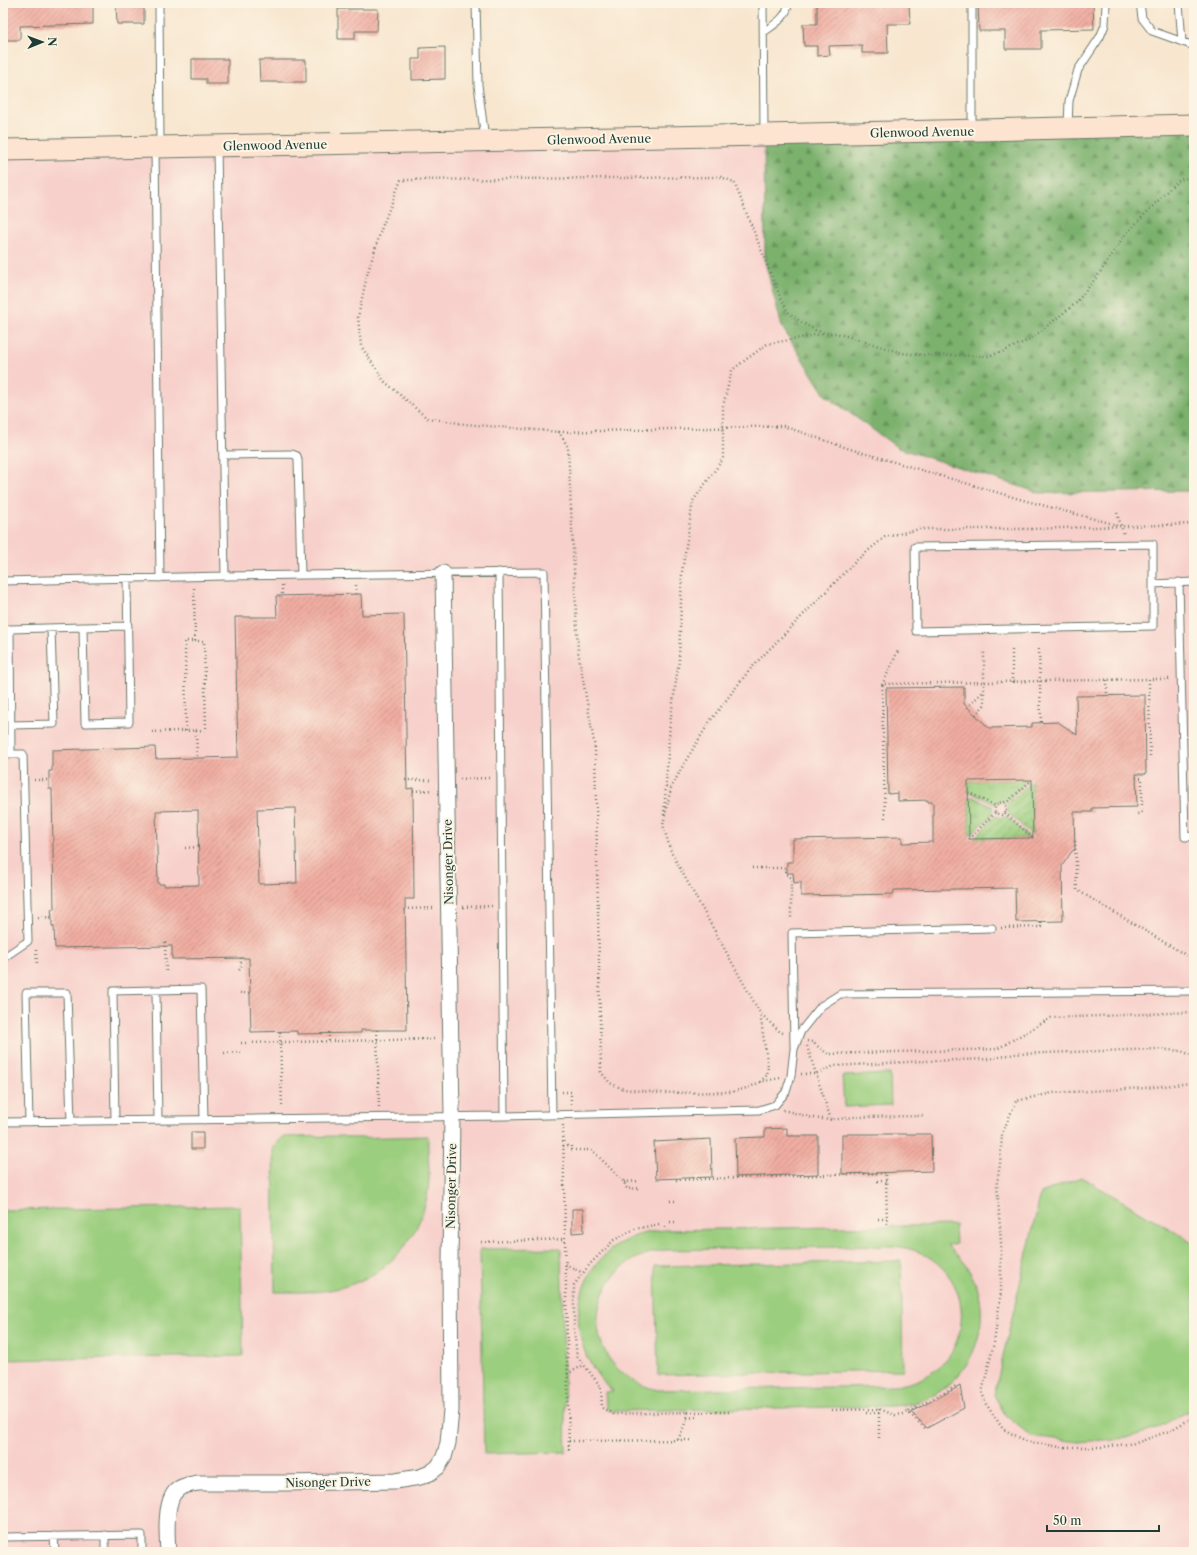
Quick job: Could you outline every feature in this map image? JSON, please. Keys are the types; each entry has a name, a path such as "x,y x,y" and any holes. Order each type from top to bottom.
{"street":[{"name":"Glenwood Avenue","path":"3,150 764,136 1194,125"},
{"name":"Nisonger Drive","path":"168,1552 167,1527 169,1506 176,1490 184,1486 198,1483 395,1481 420,1477 430,1473 438,1467 444,1457 448,1443 451,1410 450,1263 452,1116 443,573"}],"lane":[{"path":"159,3 157,147 160,578"},
{"path":"476,3 478,85 485,141"},
{"path":"763,3 764,136"},
{"path":"764,32 780,21 788,10 788,3"},
{"path":"972,3 972,130"},
{"path":"1068,128 1069,101 1078,70 1100,37 1105,25 1106,3"},
{"path":"1140,3 1142,18 1152,31 1194,46"},
{"path":"1179,3 1182,42"},
{"path":"216,146 225,576"},
{"path":"223,455 292,454 297,456 301,575"},
{"path":"1153,544 1153,584 1153,626 916,631 915,547 1153,544"},
{"path":"500,572 504,1116"},
{"path":"3,581 225,576 544,572 552,1115"},
{"path":"83,627 85,723 129,722 127,579"},
{"path":"1179,582 1185,836 1194,836"},
{"path":"1153,584 1194,582"},
{"path":"11,754 10,629 128,626"},
{"path":"11,724 54,724 51,628"},
{"path":"3,754 23,754 28,941 3,958"},
{"path":"3,1122 504,1116 759,1110 775,1106 786,1092 791,1076 794,1049 792,933 992,928"},
{"path":"115,1121 113,991 201,989 204,1120"},
{"path":"156,990 158,1120"},
{"path":"794,1049 801,1031 821,1006 840,994 1194,991"},
{"path":"29,1122 26,993 67,993 71,1122"},
{"path":"105,1535 105,1552"},
{"path":"3,1537 142,1535 142,1552"},
{"path":"54,1536 55,1552"}],"path":[{"path":"721,177 734,182 781,299 788,312 801,322 824,333"},
{"path":"794,1037 780,1032 760,1013 671,852 663,825 670,723 679,660 683,564 693,501 723,459 723,406 732,370 767,344 824,333 836,333 902,353 922,355 988,356 1012,348 1031,339 1076,303 1099,274 1124,236 1173,185 1179,180 1185,178 1191,180 1194,186"},
{"path":"559,432 783,426 872,456 1023,500 1122,526"},
{"path":"1117,513 1128,545"},
{"path":"663,825 671,788 710,721 751,668 858,559 885,537 920,529 1194,524"},
{"path":"356,584 356,594"},
{"path":"282,585 282,596"},
{"path":"194,587 195,641"},
{"path":"152,732 186,731 196,730 206,730 204,641 185,641 186,731"},
{"path":"1012,649 1012,683"},
{"path":"1039,649 1041,722"},
{"path":"976,715 984,706 984,650"},
{"path":"885,818 882,683 898,651"},
{"path":"1149,679 1150,756"},
{"path":"882,686 886,684 1173,679"},
{"path":"1107,680 1107,693"},
{"path":"967,707 984,691"},
{"path":"196,730 197,758"},
{"path":"462,779 501,778"},
{"path":"1136,778 1142,778 1142,811 1141,813 1137,814"},
{"path":"405,780 437,779"},
{"path":"34,780 49,780"},
{"path":"1005,804 1032,780"},
{"path":"413,791 437,790"},
{"path":"968,794 972,794 994,806"},
{"path":"994,806 1001,802 1005,804"},
{"path":"995,814 1000,816 1005,813 1007,808 1005,804"},
{"path":"994,806 995,814"},
{"path":"1005,813 1033,838"},
{"path":"969,839 995,814"},
{"path":"1075,841 1077,890 1194,960"},
{"path":"185,848 198,847"},
{"path":"752,868 786,868 786,874 790,878 791,919"},
{"path":"464,907 502,906"},
{"path":"404,908 439,908"},
{"path":"36,918 52,918"},
{"path":"992,928 1041,927 1040,922"},
{"path":"166,942 166,971"},
{"path":"36,950 37,963"},
{"path":"239,970 241,968 241,956"},
{"path":"240,993 250,992"},
{"path":"831,1120 805,1040 812,1042 828,1054 997,1049 1051,1018 1194,1012"},
{"path":"760,1013 768,1067 767,1075 760,1082 791,1076 815,1074 834,1066 926,1060 989,1059 1016,1054 1157,1049 1181,1051 1194,1056"},
{"path":"377,1030 379,1117"},
{"path":"280,1032 282,1119"},
{"path":"329,1032 329,1041"},
{"path":"240,1042 442,1039"},
{"path":"224,1053 241,1052"},
{"path":"1194,1082 1145,1088 1052,1093 1016,1101 1002,1134 997,1184 1001,1243 1000,1292 994,1343 982,1392 986,1404 1003,1429 1026,1441 1060,1447 1102,1447 1136,1443 1169,1431 1194,1417"},
{"path":"781,1109 813,1118 831,1120 854,1117 923,1116"},
{"path":"563,1114 569,1452"},
{"path":"563,1146 571,1146 571,1150 592,1150 624,1182 627,1189 640,1188"},
{"path":"676,1180 886,1173 887,1226"},
{"path":"877,1181 886,1180"},
{"path":"624,1182 640,1181"},
{"path":"670,1201 676,1201"},
{"path":"878,1219 887,1219"},
{"path":"670,1222 677,1222"},
{"path":"659,1224 635,1229 614,1240 583,1273 574,1285 574,1329 577,1356 601,1387 602,1408 613,1414 730,1412"},
{"path":"481,1242 565,1239"},
{"path":"565,1264 583,1273"},
{"path":"567,1374 584,1365"},
{"path":"832,1410 879,1409 895,1415 904,1414 956,1386"},
{"path":"879,1409 879,1440"},
{"path":"678,1440 688,1412"},
{"path":"908,1412 925,1428"},
{"path":"866,1413 879,1414"},
{"path":"687,1418 696,1417"},
{"path":"568,1441 693,1440"}],"shaded area":[{"path":"764,135 1040,493 1194,491 1194,1552 3,1552 3,150"}],"green space":[{"path":"1194,125 1194,491 1040,493 898,448 825,395 782,327 765,262 764,135"},
{"path":"1028,780 1006,802 999,801 994,804 968,791 968,781"},
{"path":"1032,781 1033,836 1008,813 1007,804"},
{"path":"969,797 973,797 993,807 993,814 969,836"},
{"path":"995,816 1002,818 1006,816 1030,838 974,839"},
{"path":"890,1074 891,1105 844,1107 842,1076"},
{"path":"342,1136 351,1138 428,1136 428,1191 424,1210 417,1227 396,1257 366,1278 349,1285 330,1290 309,1292 275,1292 273,1147 283,1137"},
{"path":"1081,1177 1194,1243 1194,1408 1155,1429 1127,1438 1079,1442 1031,1436 1006,1416 994,1395 1041,1193"},
{"path":"240,1206 243,1356 3,1360 3,1210"},
{"path":"955,1225 956,1244 947,1245 965,1264 977,1287 981,1304 981,1322 978,1339 971,1356 962,1370 950,1383 936,1394 910,1404 893,1406 612,1411 606,1408 605,1392 613,1391 596,1372 584,1351 579,1328 579,1305 586,1283 597,1263 615,1247 638,1235 665,1230","holes":["891,1246 921,1253 943,1269 957,1290 961,1314 957,1339 945,1361 923,1378 893,1386 658,1390 630,1379 611,1361 601,1340 598,1316 603,1293 617,1273 637,1258 666,1250"]},
{"path":"561,1248 566,1452 484,1454 480,1249"},
{"path":"901,1261 903,1370 658,1375 655,1266"}],"building":[{"path":"3,3 93,3 93,24 20,26 20,40 3,40"},
{"path":"116,3 144,3 144,24 117,24"},
{"path":"817,3 909,3 910,24 887,24 888,53 862,53 862,45 829,46 830,55 817,56 817,46 804,46 803,24 817,24"},
{"path":"978,3 1093,3 1094,29 1041,30 1041,49 1005,49 1005,31 979,31"},
{"path":"338,9 378,9 377,31 355,31 355,39 338,39"},
{"path":"445,47 445,79 412,80 412,59 420,59 420,48"},
{"path":"192,59 228,59 228,84 206,84 206,79 192,79"},
{"path":"259,60 306,60 306,82 260,82"},
{"path":"361,594 362,615 404,614 407,789 413,788 414,899 405,899 407,1030 361,1030 361,1033 297,1034 297,1031 251,1032 249,958 172,959 172,946 55,948 54,926 52,927 51,909 54,909 52,789 49,789 49,771 52,771 52,750 155,747 156,759 238,757 235,617 277,617 276,596","holes":["295,808 297,883 259,884 257,809","198,810 199,885 164,886 164,884 158,884 156,811"]},
{"path":"964,687 964,704 989,728 1032,727 1032,723 1058,722 1077,735 1076,696 1145,695 1146,774 1136,774 1137,807 1092,808 1092,812 1074,812 1075,850 1072,851 1062,866 1063,921 1016,922 1015,888 894,890 893,894 801,896 801,882 794,883 793,873 787,873 787,862 793,862 793,839 902,837 902,843 933,842 933,802 928,802 928,800 898,801 898,793 888,794 886,688","holes":["1032,780 1033,838 969,839 968,781"]},
{"path":"787,1128 787,1136 818,1136 818,1174 736,1177 735,1138 765,1137 765,1129"},
{"path":"191,1132 203,1132 203,1149 191,1149"},
{"path":"842,1134 931,1134 932,1171 842,1174"},
{"path":"711,1139 712,1177 656,1179 654,1142"},
{"path":"572,1209 583,1209 584,1232 572,1233"},
{"path":"960,1386 964,1408 927,1428 911,1412"}]}
